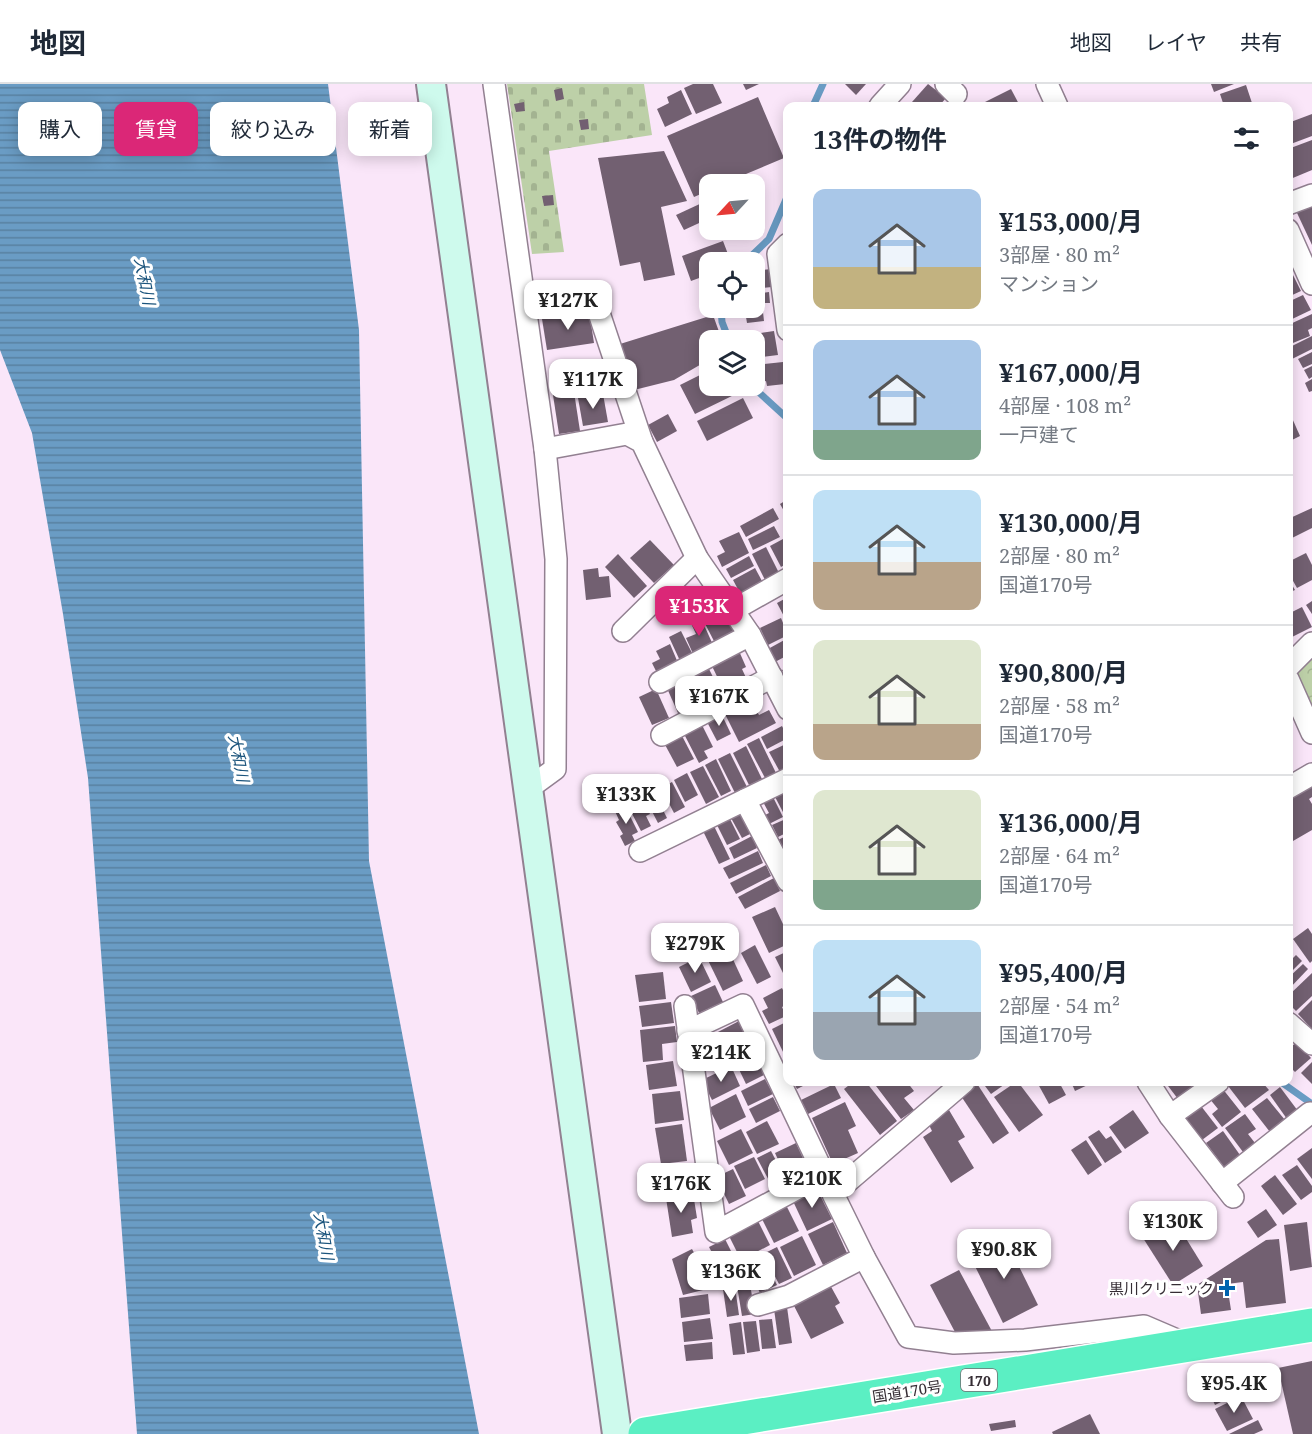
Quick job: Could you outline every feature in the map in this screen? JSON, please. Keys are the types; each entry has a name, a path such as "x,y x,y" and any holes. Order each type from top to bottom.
{"highway":[{"name":"国道170号","path":"645,1434 1312,1325"}],"street":[{"path":"431,84 617,1434"},
{"path":"494,84 545,449 556,559 555,769 529,788"},
{"path":"884,102 900,84"},
{"path":"1047,84 1055,102"},
{"path":"1293,202 1312,195"},
{"path":"1293,241 1312,284"},
{"path":"783,249 778,254 783,292"},
{"path":"598,310 642,442 697,558 750,635 783,699"},
{"path":"545,449 627,434 642,442"},
{"path":"623,631 697,558"},
{"path":"733,609 783,582"},
{"path":"660,682 750,635"},
{"path":"1293,662 1312,644"},
{"path":"662,735 772,677"},
{"path":"1293,690 1312,733"},
{"path":"1293,785 1312,774"},
{"path":"640,851 783,781"},
{"path":"745,800 783,872"},
{"path":"688,1031 743,1005 864,1257 908,1337 954,1343 1025,1340 1144,1326 1189,1345"},
{"path":"685,1006 716,1232 824,1174"},
{"path":"1293,1027 1312,1044"},
{"path":"833,1194 959,1086"},
{"path":"1151,1086 1170,1116 1228,1190 1310,1113"},
{"path":"1170,1116 1212,1086"},
{"path":"758,1305 789,1296 864,1257"}],"green space":[{"path":"507,84 644,84 652,135 549,151 564,252 532,254"},
{"path":"1312,659 1312,706 1297,674"}],"water":[{"name":"大和川","path":"0,84 328,84 330,102 210,102 210,156 336,156 336,147 359,330 369,861 479,1434 137,1434 88,778 32,433 0,350"}],"building":[{"path":"693,84 713,84 722,103 696,114 684,88"},
{"path":"743,84 759,84 746,90"},
{"path":"845,84 866,84 856,95"},
{"path":"928,84 946,98 942,102 912,102"},
{"path":"1211,84 1234,84 1214,92"},
{"path":"1246,85 1252,102 1223,102 1220,94"},
{"path":"562,88 564,99 556,101 554,90"},
{"path":"1011,89 1018,102 985,102"},
{"path":"681,90 692,114 665,127 657,109 669,103 667,97"},
{"path":"758,97 783,158 746,174 699,174 699,195 694,197 667,136"},
{"path":"524,102 525,111 516,112 514,104"},
{"path":"1312,114 1312,136 1293,143 1293,121"},
{"path":"588,119 589,129 581,130 579,120"},
{"path":"1312,140 1312,170 1293,178 1293,147"},
{"path":"664,151 687,201 661,207 675,275 644,281 640,262 620,266 598,158"},
{"path":"553,195 554,205 544,206 542,196"},
{"path":"699,204 699,223 684,230 676,215"},
{"path":"1312,205 1312,245 1297,213"},
{"path":"723,241 727,252 699,252 699,278 691,281 682,256"},
{"path":"771,269 772,287 765,288 765,270"},
{"path":"1293,275 1301,291 1293,295"},
{"path":"769,292 770,303 765,303 765,293"},
{"path":"1303,295 1311,310 1293,319 1293,300"},
{"path":"589,311 594,343 547,350 542,319"},
{"path":"1312,314 1312,328 1308,330 1310,336 1293,343 1293,323"},
{"path":"703,318 714,318 718,330 699,330 699,365 674,380 634,390 620,344"},
{"path":"746,318 764,318 764,321 747,323"},
{"path":"774,331 778,355 765,357 765,332"},
{"path":"1312,336 1312,349 1293,358 1293,346"},
{"path":"1312,352 1312,364 1303,368 1298,359"},
{"path":"783,362 783,384 767,386 765,364"},
{"path":"569,364 573,388 553,391 550,367"},
{"path":"1312,366 1312,377 1309,379 1304,370"},
{"path":"699,376 699,396 732,396 695,414 680,385"},
{"path":"1312,379 1312,391 1309,392 1305,383"},
{"path":"574,392 580,431 559,434 553,395"},
{"path":"603,394 608,422 583,426 578,398"},
{"path":"743,398 753,418 707,441 697,421"},
{"path":"668,414 677,431 657,442 648,425"},
{"path":"1293,420 1300,436 1293,440"},
{"path":"773,508 779,519 746,537 740,526"},
{"path":"1312,508 1312,528 1293,538 1293,517"},
{"path":"774,526 780,537 753,550 748,539"},
{"path":"739,532 749,553 722,567 717,556 725,552 719,541"},
{"path":"783,539 783,566 781,567 770,546"},
{"path":"650,540 674,565 654,583 630,558"},
{"path":"766,547 779,573 765,580 752,554"},
{"path":"1306,553 1312,565 1312,580 1297,588 1293,581 1293,560"},
{"path":"618,554 647,586 634,598 605,567"},
{"path":"749,556 754,566 731,578 726,569"},
{"path":"598,568 599,577 609,576 611,597 586,600 583,570"},
{"path":"755,568 762,581 740,593 733,580"},
{"path":"783,600 783,614 777,603"},
{"path":"1312,601 1312,614 1306,605"},
{"path":"719,602 736,635 716,645 699,612"},
{"path":"1302,607 1312,627 1293,636 1293,612"},
{"path":"699,614 714,647 694,656 686,638 696,634 689,619"},
{"path":"781,618 783,638 768,645 760,628"},
{"path":"681,631 694,657 681,663 669,637"},
{"path":"783,641 783,658 775,662 768,649"},
{"path":"670,644 678,663 657,673 652,663 660,659 656,651"},
{"path":"739,651 746,667 742,669 748,682 725,693 711,664"},
{"path":"709,669 722,695 701,705 688,679"},
{"path":"682,679 694,706 678,713 666,686"},
{"path":"656,689 669,718 652,725 639,697"},
{"path":"754,694 759,705 755,708 759,715 769,710 776,723 739,742 723,710"},
{"path":"721,713 731,734 717,741 706,720"},
{"path":"701,723 713,747 704,751 708,758 699,763 683,732"},
{"path":"782,726 783,728 783,741 767,749 761,737"},
{"path":"680,732 694,759 677,767 663,741"},
{"path":"759,738 776,773 765,778 747,744"},
{"path":"783,745 783,771 780,772 769,752"},
{"path":"746,746 762,779 749,785 733,753"},
{"path":"730,753 747,787 735,793 718,759"},
{"path":"716,759 731,791 721,796 705,765"},
{"path":"703,766 719,797 706,804 690,772"},
{"path":"687,773 698,795 685,802 674,780"},
{"path":"672,782 685,807 674,813 661,788"},
{"path":"1312,784 1312,797 1309,799 1312,804 1312,830 1293,841 1293,792"},
{"path":"656,787 667,808 663,810 667,818 658,823 643,794"},
{"path":"783,788 783,812 773,793"},
{"path":"771,793 783,817 769,824 765,815 769,813 761,798"},
{"path":"640,794 650,814 646,816 651,826 641,831 626,802"},
{"path":"624,804 638,832 632,835 635,841 625,846 620,836 623,834 616,822 619,820 614,809"},
{"path":"742,813 752,833 742,838 731,818"},
{"path":"730,819 740,839 727,845 717,825"},
{"path":"783,820 783,834 778,837 772,825"},
{"path":"714,826 730,859 719,864 703,831"},
{"path":"752,836 757,848 734,859 729,848"},
{"path":"783,838 783,850 778,840"},
{"path":"758,851 763,863 729,879 723,868"},
{"path":"766,865 771,876 736,894 730,883"},
{"path":"774,878 780,891 745,909 738,897"},
{"path":"775,907 783,924 783,946 769,953 752,917"},
{"path":"1308,928 1312,934 1312,961 1310,963 1293,939"},
{"path":"724,940 743,981 723,991 703,950"},
{"path":"755,945 771,977 757,984 741,953"},
{"path":"783,953 783,973 775,957"},
{"path":"1296,955 1302,961 1293,970 1293,958"},
{"path":"699,957 711,982 691,992 679,967"},
{"path":"1303,964 1308,969 1293,985 1293,973"},
{"path":"663,972 666,999 639,1002 635,975"},
{"path":"1312,973 1312,996 1296,1011 1293,1008 1293,991"},
{"path":"715,985 723,1002 699,1013 691,996"},
{"path":"782,988 783,1017 769,1024 762,1011 768,1008 763,998"},
{"path":"1312,1000 1312,1029 1298,1014"},
{"path":"671,1002 674,1023 642,1027 639,1006"},
{"path":"739,1021 744,1032 721,1044 716,1033"},
{"path":"783,1024 783,1052 772,1029"},
{"path":"675,1026 677,1042 662,1044 663,1060 643,1062 640,1030"},
{"path":"713,1032 723,1052 707,1060 698,1040"},
{"path":"746,1035 752,1049 732,1059 726,1045"},
{"path":"1297,1042 1311,1058 1295,1072 1293,1070 1293,1045"},
{"path":"754,1051 766,1074 746,1084 735,1061"},
{"path":"673,1061 677,1086 649,1090 646,1065"},
{"path":"1312,1062 1312,1084 1301,1073"},
{"path":"731,1066 740,1086 712,1100 702,1080"},
{"path":"765,1079 773,1094 748,1106 741,1091"},
{"path":"830,1086 835,1086 841,1098 808,1114 801,1100"},
{"path":"848,1086 869,1086 897,1121 880,1135 844,1089"},
{"path":"876,1086 910,1086 914,1091 904,1098 914,1110 901,1119"},
{"path":"970,1086 979,1086 1009,1133 993,1144 959,1093"},
{"path":"985,1086 1002,1086 991,1094"},
{"path":"1010,1086 1021,1086 1043,1115 1019,1132 994,1097"},
{"path":"1039,1086 1061,1086 1066,1095 1049,1104"},
{"path":"1073,1086 1086,1086 1075,1091"},
{"path":"1168,1086 1196,1086 1178,1099"},
{"path":"1228,1086 1266,1086 1269,1090 1245,1108"},
{"path":"1280,1087 1298,1111 1287,1119 1270,1095"},
{"path":"1222,1088 1241,1112 1222,1127 1212,1114 1218,1109 1209,1098"},
{"path":"680,1091 684,1120 655,1124 652,1094"},
{"path":"736,1094 746,1117 720,1130 709,1108"},
{"path":"773,1097 780,1111 756,1123 749,1109"},
{"path":"1267,1098 1285,1120 1270,1132 1252,1109"},
{"path":"845,1102 856,1126 848,1130 858,1153 833,1164 812,1118"},
{"path":"1201,1106 1218,1128 1202,1140 1185,1118"},
{"path":"949,1110 965,1137 958,1141 974,1168 951,1183 923,1137 932,1131 928,1123"},
{"path":"1133,1110 1149,1133 1125,1149 1109,1127"},
{"path":"1245,1114 1256,1129 1248,1134 1255,1143 1243,1152 1225,1128"},
{"path":"767,1121 779,1144 757,1154 746,1132"},
{"path":"682,1124 687,1161 661,1164 655,1128"},
{"path":"741,1129 753,1153 729,1165 717,1141"},
{"path":"1099,1130 1106,1139 1111,1136 1122,1152 1105,1163 1088,1137"},
{"path":"1223,1131 1240,1155 1224,1167 1206,1143"},
{"path":"1086,1140 1102,1165 1088,1175 1071,1150"},
{"path":"796,1143 808,1169 787,1179 775,1153"},
{"path":"1312,1148 1312,1179 1297,1159"},
{"path":"771,1151 787,1182 773,1188 757,1158"},
{"path":"754,1157 765,1179 745,1189 734,1166"},
{"path":"1297,1165 1312,1186 1312,1192 1301,1200 1282,1175"},
{"path":"733,1169 746,1196 729,1204 716,1177"},
{"path":"1275,1175 1297,1204 1283,1215 1261,1186"},
{"path":"809,1190 819,1193 832,1219 807,1231 792,1199"},
{"path":"693,1193 697,1218 691,1220 693,1233 672,1237 666,1198"},
{"path":"786,1205 799,1231 774,1243 761,1217"},
{"path":"1266,1209 1277,1225 1258,1238 1247,1222"},
{"path":"1174,1219 1203,1266 1173,1285 1143,1238"},
{"path":"758,1221 770,1245 741,1260 729,1236"},
{"path":"833,1222 847,1253 823,1265 808,1234"},
{"path":"1307,1222 1312,1267 1290,1271 1284,1225"},
{"path":"802,1236 816,1265 794,1276 780,1247"},
{"path":"1005,1238 1038,1305 1003,1323 970,1256"},
{"path":"725,1239 736,1261 720,1268 709,1247"},
{"path":"1279,1239 1286,1303 1246,1308 1243,1282 1227,1284 1231,1310 1201,1314 1197,1285 1266,1240"},
{"path":"777,1247 792,1278 779,1284 763,1254"},
{"path":"692,1249 698,1260 706,1256 715,1271 711,1288 683,1295 672,1259"},
{"path":"762,1255 777,1285 760,1293 745,1262"},
{"path":"745,1266 747,1282 725,1285 723,1269"},
{"path":"959,1270 994,1335 955,1332 930,1285"},
{"path":"829,1283 840,1303 835,1306 844,1323 811,1339 792,1302"},
{"path":"750,1284 755,1314 742,1316 737,1286"},
{"path":"735,1287 739,1315 727,1317 723,1289"},
{"path":"708,1294 710,1314 681,1318 679,1298"},
{"path":"787,1307 792,1343 779,1345 774,1309"},
{"path":"710,1318 713,1339 684,1342 682,1322"},
{"path":"772,1319 776,1348 762,1349 759,1320"},
{"path":"756,1321 760,1351 747,1353 743,1322"},
{"path":"741,1322 745,1354 733,1355 729,1324"},
{"path":"712,1342 713,1359 686,1361 684,1345"},
{"path":"1312,1361 1312,1434 1293,1434 1278,1368"},
{"path":"1229,1373 1239,1393 1215,1405 1202,1377"},
{"path":"1241,1396 1253,1419 1227,1431 1215,1409"},
{"path":"1090,1414 1100,1434 1053,1434 1052,1432"},
{"path":"1015,1420 1016,1427 991,1431 989,1424"},
{"path":"1258,1420 1263,1430 1254,1434 1229,1434"}],"waterway":[{"path":"815,102 823,84"},
{"path":"755,252 769,239 783,207"},
{"path":"722,318 725,330"},
{"path":"763,396 783,414"},
{"path":"1287,1086 1312,1104"}],"place":[{"name":"黒川クリニック","path":"1227,1288"}]}
